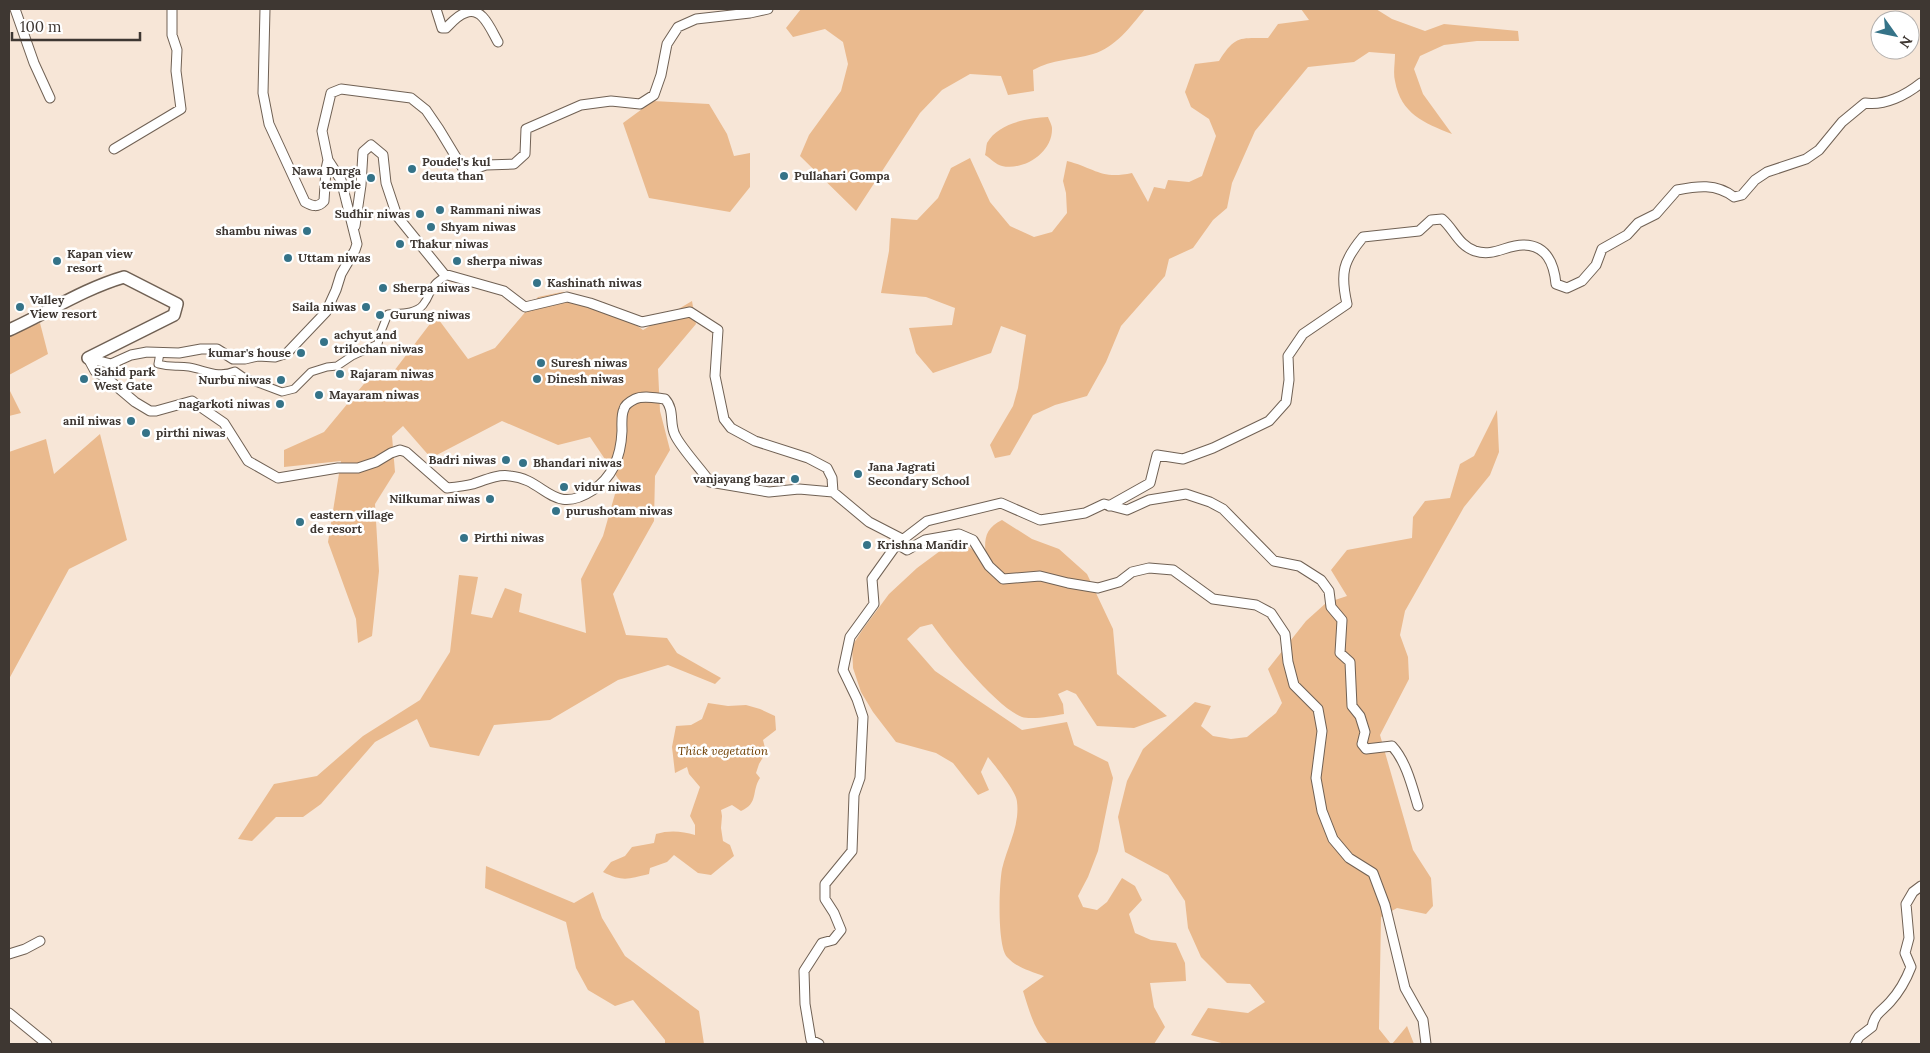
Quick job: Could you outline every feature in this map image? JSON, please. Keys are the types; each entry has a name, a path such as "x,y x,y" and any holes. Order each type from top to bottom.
{"street":[{"path":"15,9 34,63 50,98"},
{"path":"114,149 181,109 176,71 177,50 172,35 172,9"},
{"path":"265,9 263,93 268,124 304,202 313,206 321,205 324,201 328,160"},
{"path":"436,9 442,28 446,28 464,13 474,11 482,15 498,42"},
{"path":"88,358 111,364 131,354 179,353 201,349 217,349 233,359 258,356 276,357 287,352 326,312 336,290 340,274 355,250 356,244 355,232 341,180 328,160 322,131 331,93 341,88 411,98 430,117 465,172 486,165 514,164 525,154 526,128 581,105 611,101 640,104 654,95 661,75 667,44 678,27 696,19 750,14 768,9"},
{"path":"1109,506 1150,483 1157,455 1183,459 1213,448 1269,421 1286,402 1289,380 1288,356 1303,334 1348,304 1344,288 1344,271 1350,252 1363,237 1419,231 1432,220 1442,219 1462,243 1473,250 1487,253 1522,245 1541,250 1548,255 1553,265 1556,284 1567,288 1582,281 1596,265 1602,249 1627,235 1638,223 1656,214 1677,190 1710,186 1725,190 1734,196 1742,195 1755,180 1767,172 1806,159 1819,150 1842,122 1865,104 1873,105 1891,100 1911,91 1921,83"},
{"path":"355,232 363,152 371,145 383,155 386,183 397,216 444,274 504,291 525,307 567,298 590,303 642,322 690,312 718,330 715,376 724,419 731,428 755,441 808,458 827,468 832,478 833,492"},
{"path":"160,353 158,364 169,367 188,366 225,375 235,372 245,378 282,392 294,389 312,372 326,366 337,366 352,356 378,344 388,314 410,312 422,306 436,281 448,275"},
{"path":"9,330 36,318 99,284 124,277 177,304 174,315 88,358"},
{"path":"88,358 95,371 110,380 135,402 150,411 192,401 224,423 248,461 278,478 338,468 358,468 376,462 400,450 406,452 447,488 508,475 527,479 542,491 561,499 572,501 593,490 609,476 617,460 624,409 627,404 636,398 665,399 670,404 673,416 672,428 676,438 710,482 769,492 800,489 833,492 906,550 925,540 959,534 974,540 989,566 1003,579 1040,576 1098,588 1119,582 1132,572 1149,568 1173,570 1213,599 1256,605 1270,613 1285,634 1288,662 1294,685 1318,709 1322,731 1316,778 1322,811 1333,839 1349,858 1373,873 1385,905 1405,988 1415,1009 1423,1020 1426,1044"},
{"path":"820,1044 811,1040 805,1004 804,971 822,943 833,940 841,930 834,913 825,899 825,884 852,851 854,795 860,778 863,717 844,670 850,637 874,604 872,579 897,544 927,521 1001,503 1040,520 1085,513 1104,504 1127,510 1149,500 1186,494 1210,502 1223,509 1274,561 1299,566 1320,580 1329,590 1331,607 1342,620 1340,653 1350,662 1352,706 1360,716 1364,732 1362,744 1366,749 1392,746 1397,751 1418,806"},
{"path":"1855,1044 1859,1037 1872,1027 1874,1017 1890,1003 1905,982 1910,967 1905,953 1909,938 1906,904 1913,892 1921,886"},
{"path":"9,954 25,949 40,941"},
{"path":"9,1013 47,1044"}],"green space":[{"path":"801,9 1145,9 1122,36 1101,51 1040,66 1033,70 1034,91 1008,95 1001,76 970,74 942,90 920,113 856,211 800,156 809,135 841,91 848,64 843,42 825,29 793,37 786,28"},
{"path":"1301,9 1376,9 1392,19 1425,31 1444,24 1518,31 1519,41 1477,41 1444,45 1420,56 1414,69 1423,94 1452,134 1432,126 1415,116 1402,102 1394,78 1395,54 1369,52 1354,62 1308,67 1255,131 1232,183 1227,208 1213,220 1193,248 1169,259 1165,276 1121,326 1106,362 1087,396 1055,405 1033,415 1010,455 995,458 990,445 1013,406 1018,388 1026,335 1001,326 991,353 933,373 916,353 909,328 952,325 955,308 926,297 881,293 889,251 891,218 917,220 938,198 951,168 970,158 990,202 1010,226 1034,237 1052,232 1067,213 1063,181 1067,161 1105,174 1121,175 1132,173 1148,202 1154,187 1165,189 1168,180 1189,182 1202,176 1216,136 1209,119 1191,107 1185,92 1195,64 1219,61 1229,46 1244,38 1268,38 1278,24 1309,20"},
{"path":"653,101 709,104 727,134 734,156 750,153 750,187 730,212 649,198 623,123"},
{"path":"1048,117 1052,127 1048,145 1027,163 1010,167 995,163 985,155 987,143 992,136 1006,126 1023,120"},
{"path":"562,292 606,303 643,330 692,301 696,324 658,369 660,411 670,450 655,476 654,521 613,594 626,635 667,638 677,653 721,678 715,684 668,665 618,680 550,720 494,725 479,756 430,747 417,719 375,742 321,804 303,817 276,817 252,841 238,839 274,784 317,776 363,736 420,700 450,652 459,575 478,577 471,614 492,618 505,588 522,594 519,612 586,633 581,579 603,536 619,480 590,437 558,445 502,421 431,458 403,426 392,436 395,472 375,504 379,571 372,636 358,643 356,619 328,542 341,461 284,467 284,450 324,432 368,379 394,371 436,316 468,359 495,348 538,297"},
{"path":"40,323 48,354 9,375 9,331"},
{"path":"9,389 21,413 9,416"},
{"path":"1497,410 1499,452 1490,475 1464,507 1405,611 1400,635 1408,657 1409,679 1380,735 1413,850 1431,878 1433,906 1426,914 1397,908 1381,917 1379,1029 1391,1044 1225,1044 1191,1035 1208,1008 1248,1013 1265,1002 1250,984 1227,983 1201,957 1188,928 1185,901 1168,875 1125,852 1118,817 1127,781 1143,749 1195,702 1211,706 1201,726 1213,736 1231,739 1247,737 1276,713 1282,703 1268,669 1306,621 1326,603 1347,596 1331,570 1347,550 1412,538 1413,517 1425,501 1450,498 1460,464 1474,456"},
{"path":"100,434 127,540 69,569 9,679 9,452 46,439 54,474"},
{"path":"1002,520 1032,539 1059,549 1087,574 1113,629 1117,674 1167,716 1134,728 1097,726 1076,694 1067,690 1058,694 1063,704 1064,714 1037,718 1022,717 1011,711 986,689 949,647 932,624 920,627 907,639 935,671 1022,730 1067,722 1074,745 1108,762 1113,778 1098,851 1078,896 1083,907 1097,910 1107,902 1122,878 1135,886 1142,900 1129,914 1135,933 1151,940 1176,943 1185,963 1186,981 1150,983 1154,1007 1165,1027 1154,1044 1048,1044 1043,1038 1032,1019 1023,991 1044,976 1024,969 1007,957 1000,928 1002,869 1017,819 1017,802 1013,792 988,757 981,772 989,790 978,795 953,763 936,753 896,742 873,712 861,692 853,668 852,646 889,594 917,568 940,551 958,542 974,550 982,563 986,559 985,541 988,531"},
{"name":"Thick vegetation","path":"708,703 728,706 746,705 775,716 776,730 763,740 766,752 756,773 760,778 753,801 747,808 741,811 732,805 721,810 723,841 730,845 734,856 711,875 698,873 674,855 667,862 650,868 649,874 642,876 621,878 603,872 611,862 625,856 632,847 654,843 656,834 676,831 695,835 695,825 690,816 700,787 689,774 687,767 675,773 672,747 676,726 691,725 702,719"},
{"path":"486,866 574,903 593,892 602,918 625,956 699,1011 704,1044 665,1044 665,1040 633,1000 615,1006 588,990 576,968 566,922 485,888"},
{"path":"1407,1026 1414,1044 1392,1044"}],"place":[{"name":"Poudel's kul deuta than","path":"412,169"},
{"name":"Pullahari Gompa","path":"784,176"},
{"name":"Nawa Durga temple","path":"371,178"},
{"name":"Rammani niwas","path":"440,210"},
{"name":"Sudhir niwas","path":"420,214"},
{"name":"Shyam niwas","path":"431,227"},
{"name":"shambu niwas","path":"307,231"},
{"name":"Thakur niwas","path":"400,244"},
{"name":"Uttam niwas","path":"288,258"},
{"name":"Kapan view resort","path":"57,261"},
{"name":"sherpa niwas","path":"457,261"},
{"name":"Kashinath niwas","path":"537,283"},
{"name":"Sherpa niwas","path":"383,288"},
{"name":"Valley View resort","path":"20,307"},
{"name":"Saila niwas","path":"366,307"},
{"name":"Gurung niwas","path":"380,315"},
{"name":"achyut and trilochan niwas","path":"324,342"},
{"name":"kumar's house","path":"301,353"},
{"name":"Suresh niwas","path":"541,363"},
{"name":"Rajaram niwas","path":"340,374"},
{"name":"Sahid park West Gate","path":"84,379"},
{"name":"Dinesh niwas","path":"537,379"},
{"name":"Nurbu niwas","path":"281,380"},
{"name":"Mayaram niwas","path":"319,395"},
{"name":"nagarkoti niwas","path":"280,404"},
{"name":"anil niwas","path":"131,421"},
{"name":"pirthi niwas","path":"146,433"},
{"name":"Badri niwas","path":"506,460"},
{"name":"Bhandari niwas","path":"523,463"},
{"name":"Jana Jagrati Secondary School","path":"858,474"},
{"name":"vanjayang bazar","path":"795,479"},
{"name":"vidur niwas","path":"564,487"},
{"name":"Nilkumar niwas","path":"490,499"},
{"name":"purushotam niwas","path":"556,511"},
{"name":"eastern village de resort","path":"300,522"},
{"name":"Pirthi niwas","path":"464,538"},
{"name":"Krishna Mandir","path":"867,545"}]}
